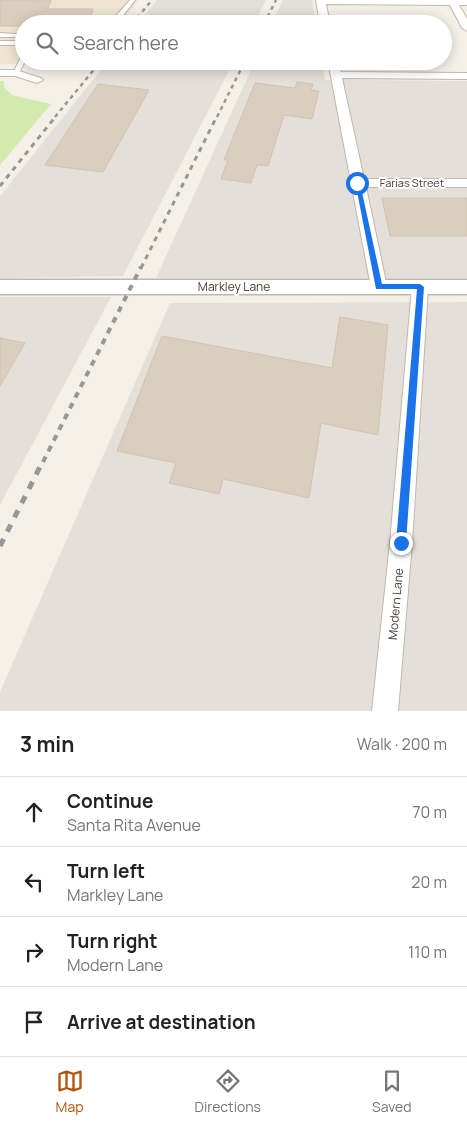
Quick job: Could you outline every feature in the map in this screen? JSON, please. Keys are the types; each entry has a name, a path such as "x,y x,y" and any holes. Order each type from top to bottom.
{"street":[{"path":"323,15 321,1 467,2"},
{"path":"453,1 467,28"},
{"path":"334,70 379,287"},
{"path":"0,73 16,73 37,80"},
{"path":"335,75 467,76"},
{"name":"Farias Street","path":"357,183 467,183"},
{"name":"Markley Lane","path":"0,287 467,286"},
{"name":"Modern Lane","path":"385,711 401,543 420,287"}],"lane":[{"path":"120,15 132,0"},
{"path":"0,35 15,36"},
{"path":"0,43 15,43"}],"shaded area":[{"path":"0,0 139,0 126,15 15,15 15,64 0,64"},
{"path":"157,0 266,0 258,15 145,15"},
{"path":"283,0 312,0 314,15 276,15"},
{"path":"101,70 229,70 123,276 0,278 0,196"},
{"path":"251,70 323,70 325,80 467,81 467,278 156,278"},
{"path":"0,297 111,297 0,505"},
{"path":"467,302 467,711 0,711 0,692 170,303"}],"green space":[{"path":"0,81 4,81 4,87 12,95 51,104 0,165"}],"building":[{"path":"0,0 51,0 48,9 93,9 91,15 15,15 15,26 0,26"},
{"path":"297,82 313,84 311,90 319,91 312,119 284,115 268,166 257,165 251,183 221,179 228,160 224,160 255,83 295,88"},
{"path":"98,84 149,90 103,172 45,165"},
{"path":"382,198 467,198 467,236 390,236"},
{"path":"340,317 388,325 378,435 321,423 309,498 223,479 219,494 169,483 176,463 117,451 162,336 332,368"},
{"path":"0,338 25,343 0,386"}],"railway":[{"path":"140,15 152,0"},
{"path":"268,15 276,0"},
{"path":"55,117 94,70"},
{"path":"217,117 240,70"},
{"path":"0,186 56,116"},
{"path":"141,268 217,116"},
{"path":"43,462 141,267"},
{"path":"0,546 43,461"}],"route":[{"path":"357,183 379,287 420,287 401,543"}]}
